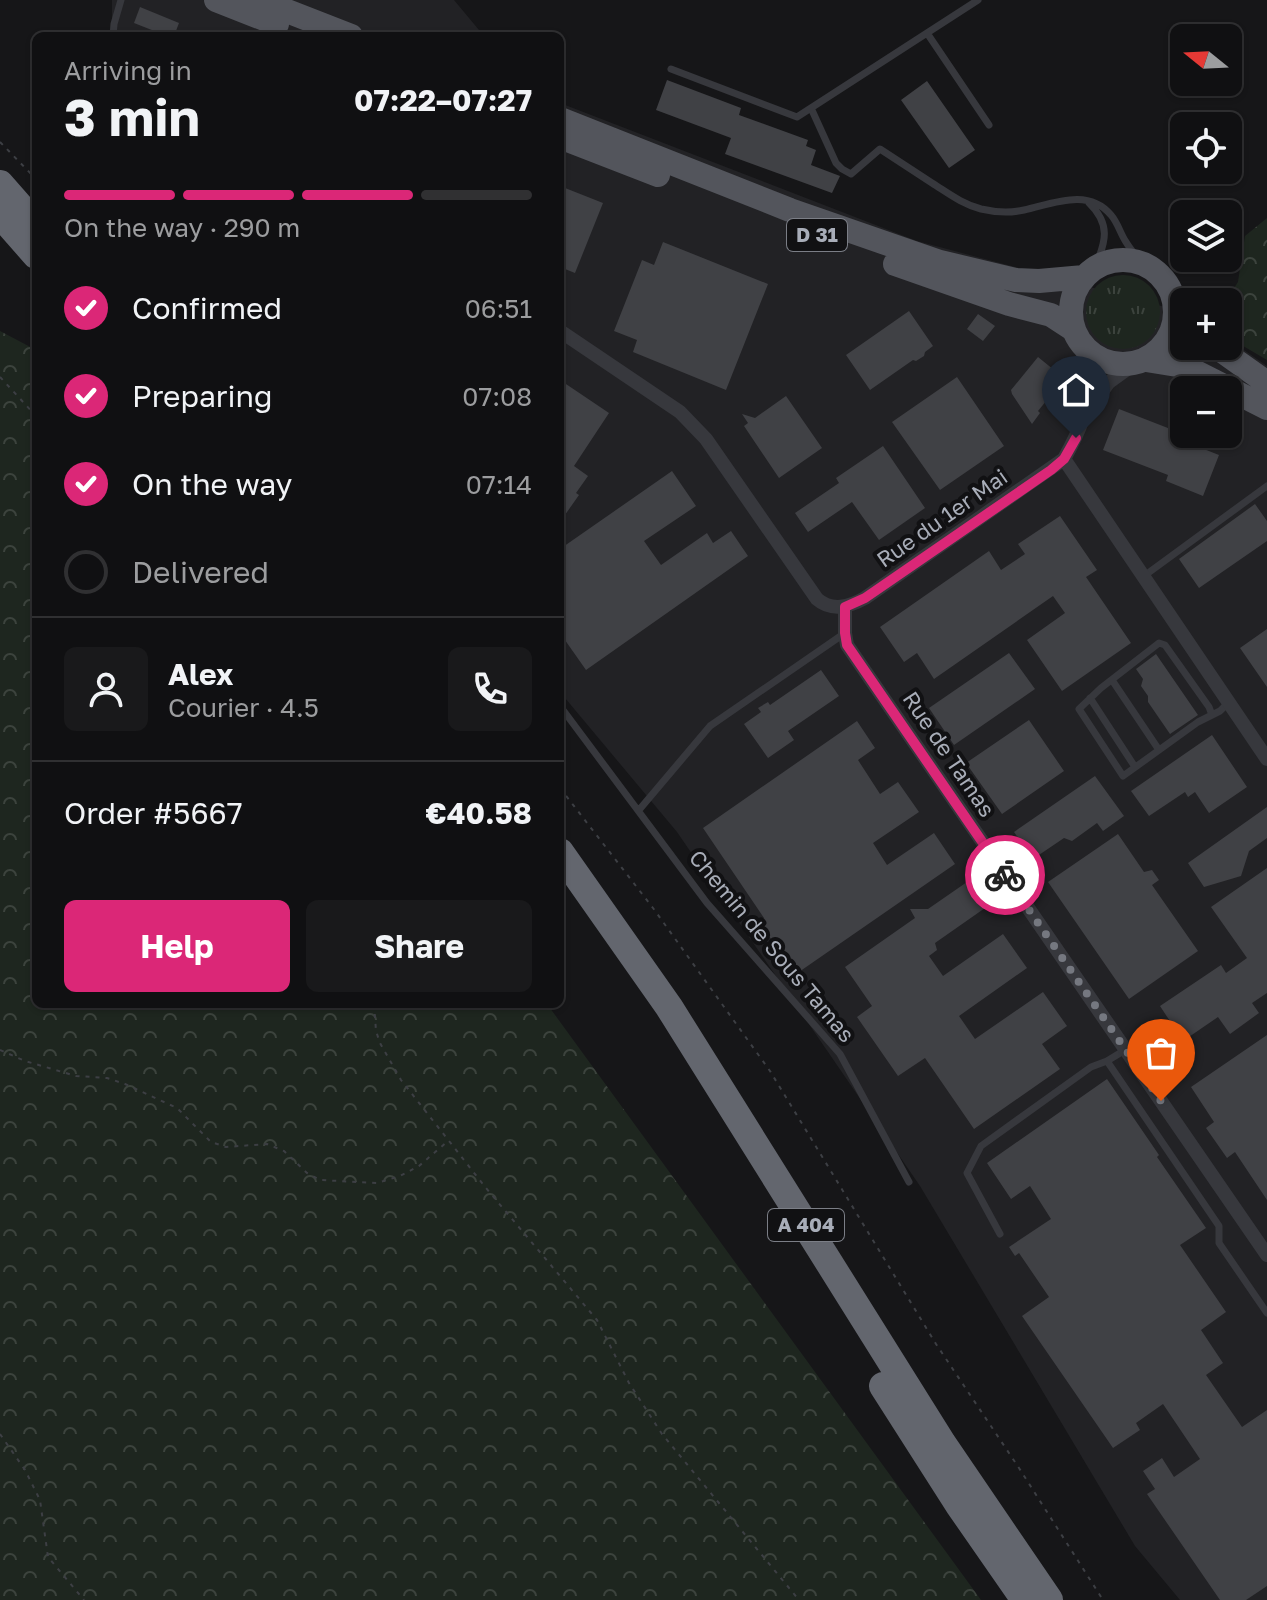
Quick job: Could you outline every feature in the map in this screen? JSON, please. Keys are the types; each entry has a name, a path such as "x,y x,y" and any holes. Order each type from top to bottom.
{"highway":[{"path":"0,184 32,220"},
{"path":"0,214 32,250"},
{"name":"A 404","path":"564,858 669,1007 942,1443 1049,1600"},
{"name":"A 404","path":"564,890 697,1086 910,1430 1025,1600"}],"main road":[{"path":"216,0 297,32"},
{"path":"259,0 341,32"},
{"name":"D 31","path":"564,121 790,210 940,262 1016,280 1039,281 1089,272"},
{"name":"D 31","path":"564,139 936,279 1051,315 1077,337"},
{"path":"1170,289 1154,269 1140,262 1125,259 1110,261 1089,272 1076,289 1071,302 1071,317 1077,337 1091,354 1104,361 1119,365 1140,362 1177,365 1267,408"},
{"path":"1140,362 1159,351 1170,334"},
{"path":"1235,360 1267,383"}],"street":[{"path":"564,334 680,412 694,425 817,599 823,604 845,607"},
{"name":"Rue du 1er Mai","path":"1077,337 1088,376 1084,418"},
{"name":"Rue du 1er Mai","path":"845,607 865,598 1064,459 1084,418 1109,382 1140,362"},
{"path":"1064,459 1266,756"},
{"name":"Rue de Tamas","path":"845,607 847,645 1267,1255"}],"lane":[{"path":"113,32 121,0"},
{"path":"671,69 797,117 978,0"},
{"path":"927,33 989,125"},
{"path":"811,108 836,163 851,174 880,149 950,196 984,210 1021,211 1064,199 1088,201 1110,213 1140,262"},
{"path":"1088,201 1099,212 1105,243 1089,272"},
{"path":"1144,576 1267,486"},
{"path":"639,810 710,726 845,633"},
{"path":"1212,715 1165,645 1159,643 1079,709 1123,776 1198,722 1212,715 1220,711 1228,703"},
{"path":"1112,680 1159,750"},
{"path":"1090,698 1135,767"},
{"name":"Chemin de Sous Tamas","path":"564,711 707,903 840,1054 909,1182"},
{"path":"1000,1234 967,1173 981,1146 1091,1067 1125,1050"},
{"path":"1107,1061 1219,1226 1219,1243 1267,1313"}],"path":[{"path":"0,142 32,175"},
{"path":"0,377 32,412"},
{"path":"564,793 653,908 770,1071 936,1344 1103,1600"},
{"path":"374,1008 376,1031 401,1080 597,1320 629,1383 662,1434 799,1600"},
{"path":"0,1050 76,1076 107,1078 125,1084 177,1108 211,1142 226,1147 267,1144 284,1151 307,1173 320,1180 377,1183 400,1176 419,1166 448,1141"},
{"path":"0,1434 25,1470 40,1500 48,1557 84,1600"}],"shaded area":[{"path":"112,0 454,0 481,32 112,32"},
{"path":"564,105 917,241 1170,308 1170,360 1242,360 1242,349 1267,366 1267,1600 1180,1600 1135,1546 920,1186 677,832 564,697"}],"green space":[{"path":"1267,218 1267,360 1242,345 1242,288 1234,288 1242,272 1245,236"},
{"path":"1123,275 1144,281 1154,291 1160,312 1154,333 1144,343 1123,349 1102,343 1092,333 1086,312 1092,291 1102,281"},
{"path":"0,331 32,348 32,1008 550,1008 981,1600 0,1600"}],"building":[{"path":"140,7 179,23 176,32 157,32 134,23"},
{"path":"667,80 741,108 739,115 808,140 806,146 816,150 811,165 840,176 832,193 725,154 731,138 656,110"},
{"path":"927,81 975,150 949,168 901,100"},
{"path":"564,188 603,203 575,273 564,269"},
{"path":"663,242 768,284 726,390 633,352 637,340 614,331 642,260 654,265"},
{"path":"909,311 933,346 924,356 913,360 870,390 846,355"},
{"path":"978,314 995,326 983,341 967,329"},
{"path":"1038,357 1059,374 1046,390 1051,395 1032,424 1011,390"},
{"path":"957,377 1004,446 940,490 892,422"},
{"path":"564,383 609,413 574,466 588,476 576,493 579,495 564,516"},
{"path":"786,396 822,448 779,478 744,426 748,423 742,414 755,418"},
{"path":"1119,409 1170,429 1170,448 1201,448 1219,455 1203,496 1166,481 1168,475 1103,450"},
{"path":"883,446 925,508 879,540 852,502 808,532 795,513 839,483 836,478"},
{"path":"672,471 696,506 644,541 661,565 707,533 713,543 731,531 748,556 586,670 564,639 564,546"},
{"path":"1255,504 1267,521 1267,541 1199,588 1179,559"},
{"path":"1060,516 1097,570 1086,577 1131,643 1062,691 1027,640 1065,613 1053,596 934,679 917,653 904,662 880,627 989,551 1001,570 1025,554 1018,544"},
{"path":"1267,629 1267,687 1240,648"},
{"path":"1009,653 1035,689 954,745 929,708"},
{"path":"1156,654 1198,715 1170,734 1148,702 1148,696 1141,686 1143,679 1136,669"},
{"path":"821,670 839,696 788,731 794,740 768,758 744,724 761,712 758,708 768,702 770,705"},
{"path":"1029,720 1064,771 1002,814 966,763"},
{"path":"857,721 875,748 858,760 880,794 898,782 919,812 873,843 887,865 934,833 955,864 796,974 759,922 764,918 703,828"},
{"path":"1212,735 1247,787 1209,813 1195,792 1188,797 1185,792 1149,816 1131,791"},
{"path":"1095,776 1124,816 1103,831 1097,823 1072,841 1064,838 1033,859 1014,832"},
{"path":"1267,807 1267,838 1249,851 1241,876 1204,887 1188,863"},
{"path":"1118,834 1144,872 1152,870 1159,880 1152,885 1198,951 1129,999 1048,882"},
{"path":"1267,868 1267,993 1252,1003 1259,1013 1230,1034 1218,1017 1183,1041 1160,1006 1221,965 1226,973 1247,958 1211,907"},
{"path":"967,882 985,908 935,943 937,950 929,956 943,976 1003,934 1027,968 959,1016 975,1039 1043,992 1067,1026 1042,1044 1060,1069 974,1129 925,1058 898,1076 857,1017 872,1006 845,967 915,918 910,909 928,909"},
{"path":"1267,1035 1267,1200 1235,1152 1227,1158 1206,1128 1214,1122 1191,1087"},
{"path":"1107,1079 1206,1228 1180,1245 1226,1312 1201,1330 1223,1363 1206,1375 1242,1427 1267,1410 1267,1586 1246,1600 1220,1600 1147,1494 1155,1489 1143,1471 1162,1458 1174,1477 1200,1459 1163,1404 1136,1423 1140,1430 1113,1448 1022,1316 1049,1297 1019,1253 1015,1256 1009,1247 1051,1219 1030,1186 1011,1199 987,1163"}],"way so far":[{"path":"1005,875 1161,1101"}],"route":[{"path":"1005,875 847,645 845,607 865,598 1051,470 1064,459 1076,438"}]}
